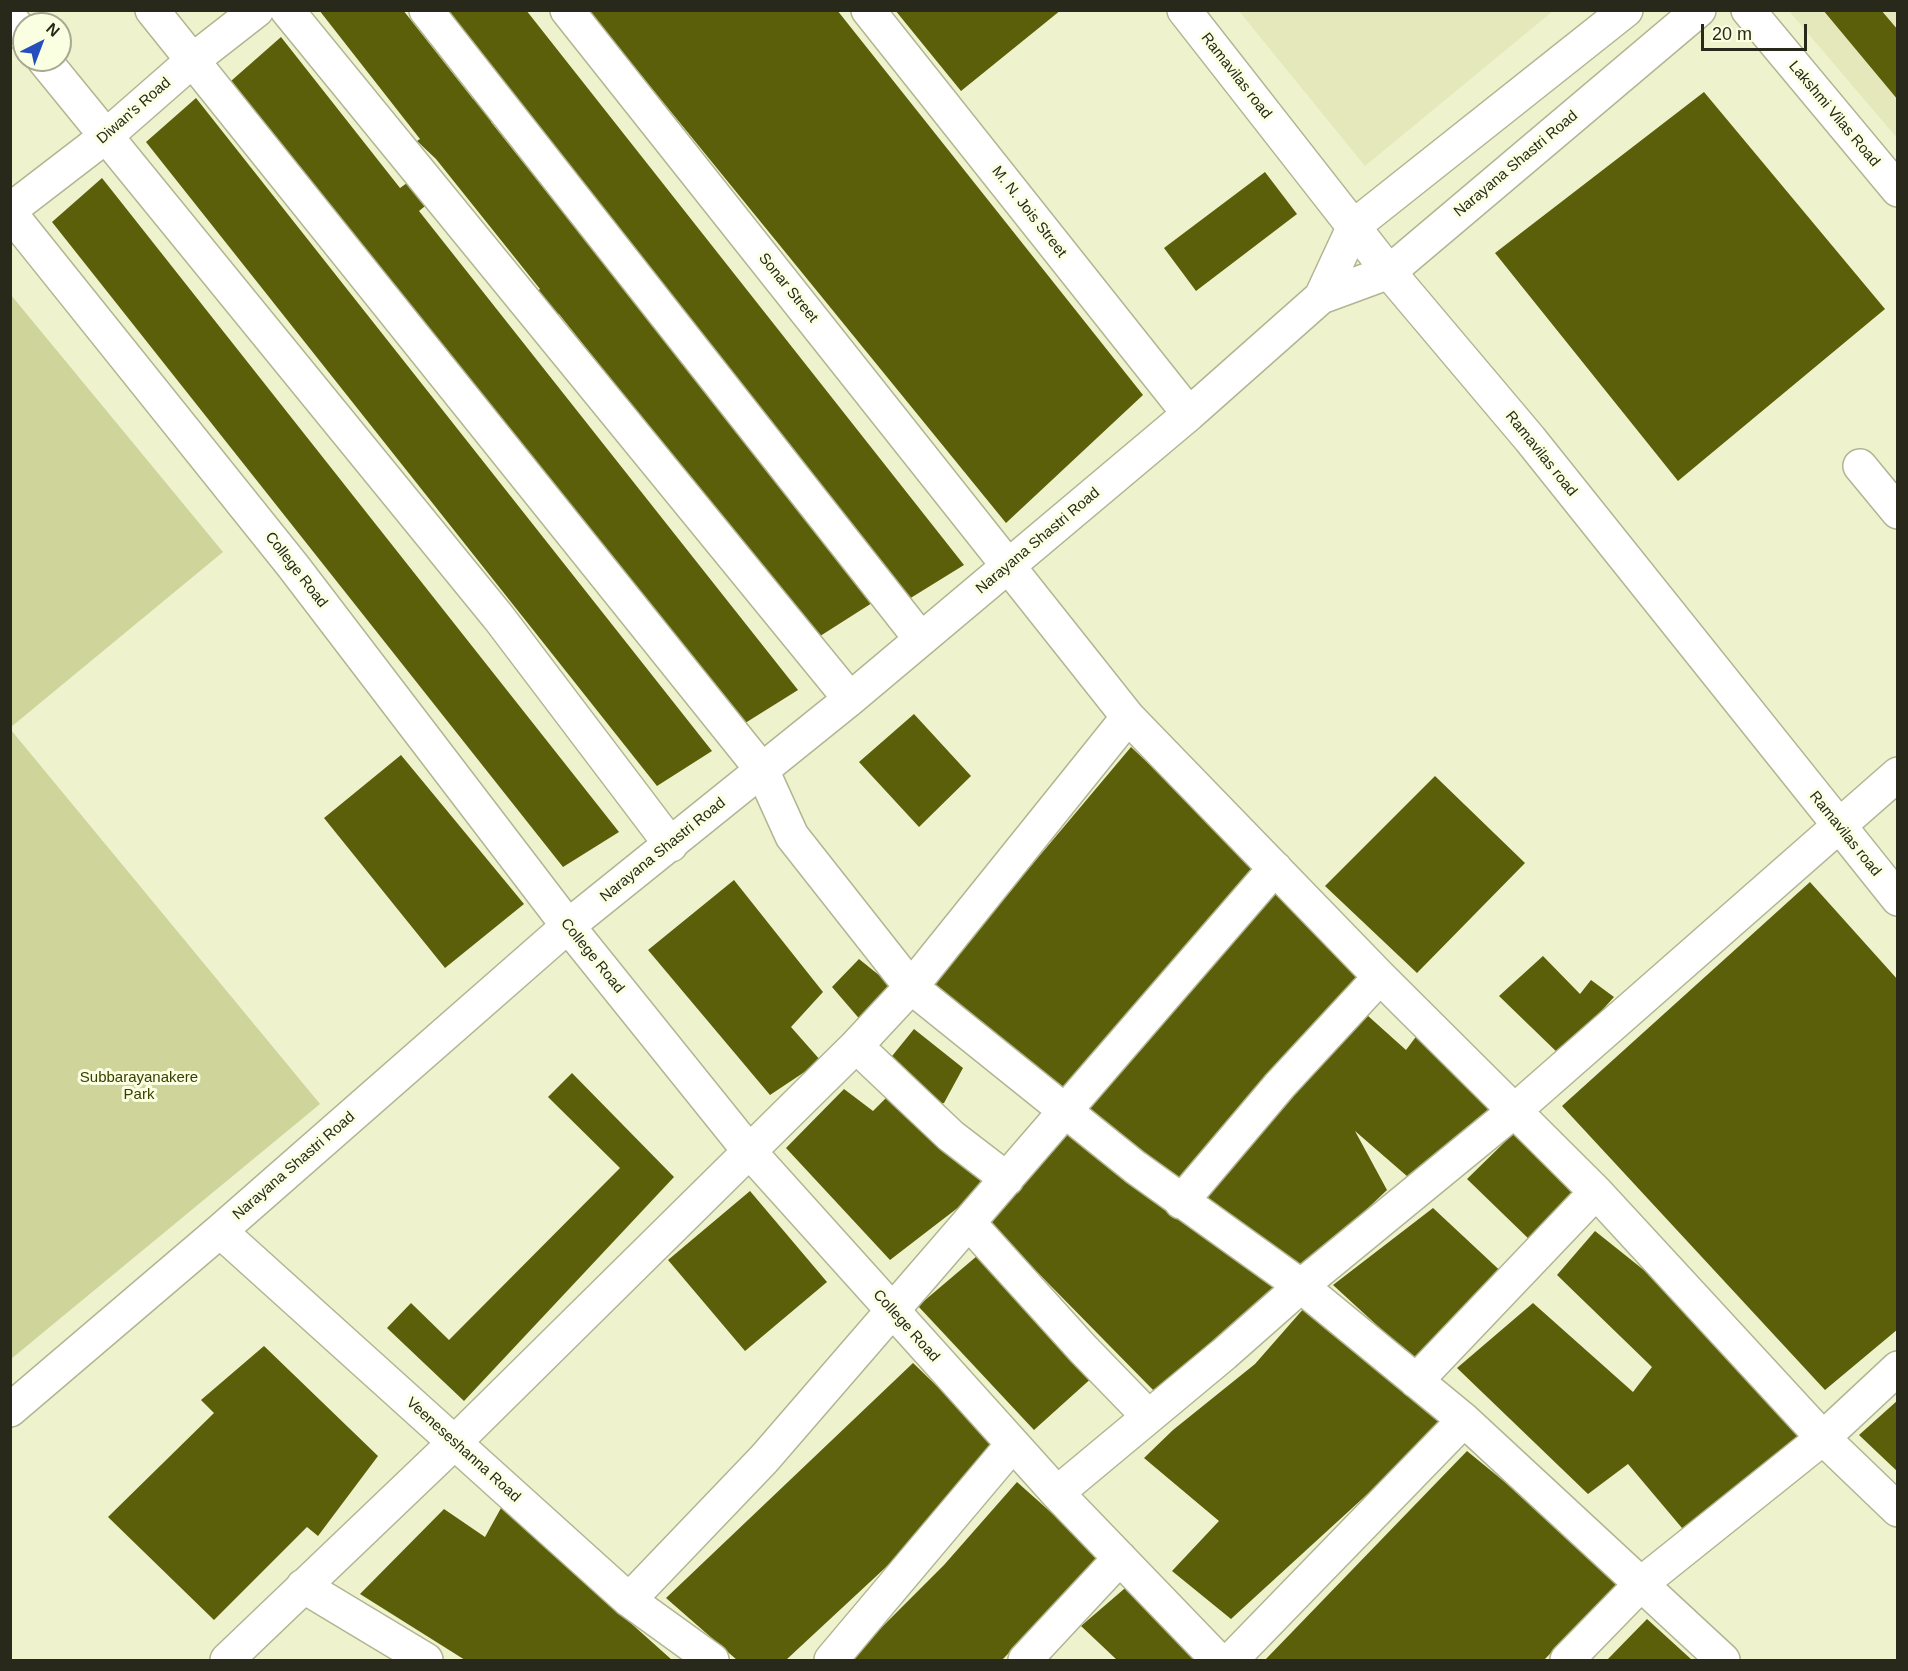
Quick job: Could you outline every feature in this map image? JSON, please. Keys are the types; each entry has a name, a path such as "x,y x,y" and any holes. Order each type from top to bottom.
{"street":[{"path":"152,10 762,770 792,836 911,987 1181,1202 1301,1286 1464,1420 1723,1660"},
{"name":"Diwan's Road","path":"10,211 105,137 193,60 257,10"},
{"path":"287,10 850,699"},
{"path":"426,10 920,638"},
{"name":"Sonar Street","path":"567,10 1128,717 1513,1112 1596,1192 1823,1438 1898,1510"},
{"name":"M. N. Jois Street","path":"868,10 1189,414"},
{"name":"Ramavilas road","path":"1184,10 1389,272 1530,439 1898,899"},
{"name":"Narayana Shastri Road","path":"1321,297 1354,226 1626,10"},
{"name":"Narayana Shastri Road","path":"10,1410 220,1231 568,926 850,699 1189,414 1321,297 1389,272 1699,10"},
{"name":"Lakshmi Vilas Road","path":"1748,10 1898,190"},
{"path":"54,72 500,618 671,845"},
{"name":"College Road","path":"10,211 293,566 568,926 749,1151 1058,1493 1218,1660"},
{"path":"1860,466 1898,512"},
{"path":"227,1660 455,1442 856,1046 911,987 1128,717"},
{"path":"1058,1493 1224,1354 1301,1286 1513,1112 1898,774"},
{"path":"629,1600 764,1459 894,1312 1275,868"},
{"path":"1181,1202 1280,1085 1380,977"},
{"path":"856,1046 951,1136 1007,1179"},
{"path":"1416,1381 1596,1192"},
{"path":"969,1223 1083,1349 1148,1416"},
{"name":"Veeneseshanna Road","path":"220,1231 629,1600 712,1660"},
{"path":"1567,1660 1642,1583 1823,1438 1898,1368"},
{"path":"1231,1660 1464,1420"},
{"path":"831,1660 1013,1444"},
{"path":"1025,1660 1120,1558"},
{"path":"303,1586 426,1660"}],"shaded area":[{"path":"1239,11 1553,11 1365,166"},
{"path":"1789,11 1897,11 1897,138"}],"green space":[{"path":"11,295 223,552 10,727"},
{"name":"Subbarayanakere Park","path":"11,730 320,1104 10,1359"}],"building":[{"path":"319,10 403,10 473,99 480,95 500,115 491,122 593,250 614,271 611,273 872,603 817,638 559,314 554,318 530,297 540,289 436,159 417,141 420,139"},
{"path":"441,10 526,10 964,565 909,599"},
{"path":"588,10 837,10 1143,395 1006,523"},
{"path":"895,10 1061,10 961,91"},
{"path":"1823,10 1881,10 1898,30 1898,100"},
{"path":"281,37 400,188 414,178 435,198 419,211 798,690 742,725 231,81"},
{"path":"1704,92 1885,309 1678,481 1495,253"},
{"path":"196,98 712,751 657,786 146,142"},
{"path":"1265,172 1297,214 1196,291 1164,248"},
{"path":"102,178 619,832 563,867 52,222"},
{"path":"914,714 971,776 919,827 859,762"},
{"path":"1131,747 1258,867 1064,1097 930,986"},
{"path":"401,755 524,904 445,968 324,818"},
{"path":"1435,776 1525,863 1417,973 1325,886"},
{"path":"734,880 823,992 791,1027 821,1061 770,1095 648,950"},
{"path":"1275,881 1371,978 1179,1187 1084,1106"},
{"path":"1810,882 1898,980 1898,1329 1825,1390 1562,1106"},
{"path":"1543,956 1580,994 1591,980 1614,997 1561,1056 1499,996"},
{"path":"859,959 895,988 863,1023 832,987"},
{"path":"1367,1015 1406,1050 1421,1030 1495,1104 1408,1177 1355,1131 1387,1190 1304,1269 1206,1197 1254,1133"},
{"path":"914,1029 963,1068 944,1103 927,1108 884,1066"},
{"path":"572,1073 674,1177 464,1401 387,1328 411,1303 449,1340 620,1168 548,1097"},
{"path":"844,1089 873,1111 894,1090 990,1183 890,1260 786,1148"},
{"path":"1072,1128 1280,1289 1159,1396 990,1224"},
{"path":"1514,1133 1574,1195 1533,1243 1467,1179"},
{"path":"750,1191 827,1282 745,1351 668,1260"},
{"path":"1433,1208 1508,1278 1417,1362 1333,1285"},
{"path":"1595,1231 1655,1279 1805,1432 1703,1525 1682,1528 1628,1464 1588,1494 1457,1368 1533,1303 1633,1392 1652,1367 1557,1275"},
{"path":"977,1256 1095,1375 1034,1430 918,1306"},
{"path":"1305,1307 1444,1424 1231,1619 1172,1571 1219,1521 1144,1458 1173,1430 1255,1364"},
{"path":"264,1346 378,1456 318,1536 307,1527 214,1620 108,1517 214,1413 201,1400"},
{"path":"913,1363 997,1444 913,1542 786,1660 737,1660 666,1598"},
{"path":"1898,1400 1898,1472 1859,1435"},
{"path":"1467,1451 1623,1579 1544,1660 1265,1660"},
{"path":"1017,1482 1101,1557 1002,1660 849,1660 944,1565"},
{"path":"501,1508 672,1660 465,1660 360,1594 444,1509 485,1537"},
{"path":"1131,1583 1198,1660 1117,1660 1081,1626"},
{"path":"1647,1619 1692,1660 1607,1660"}]}
